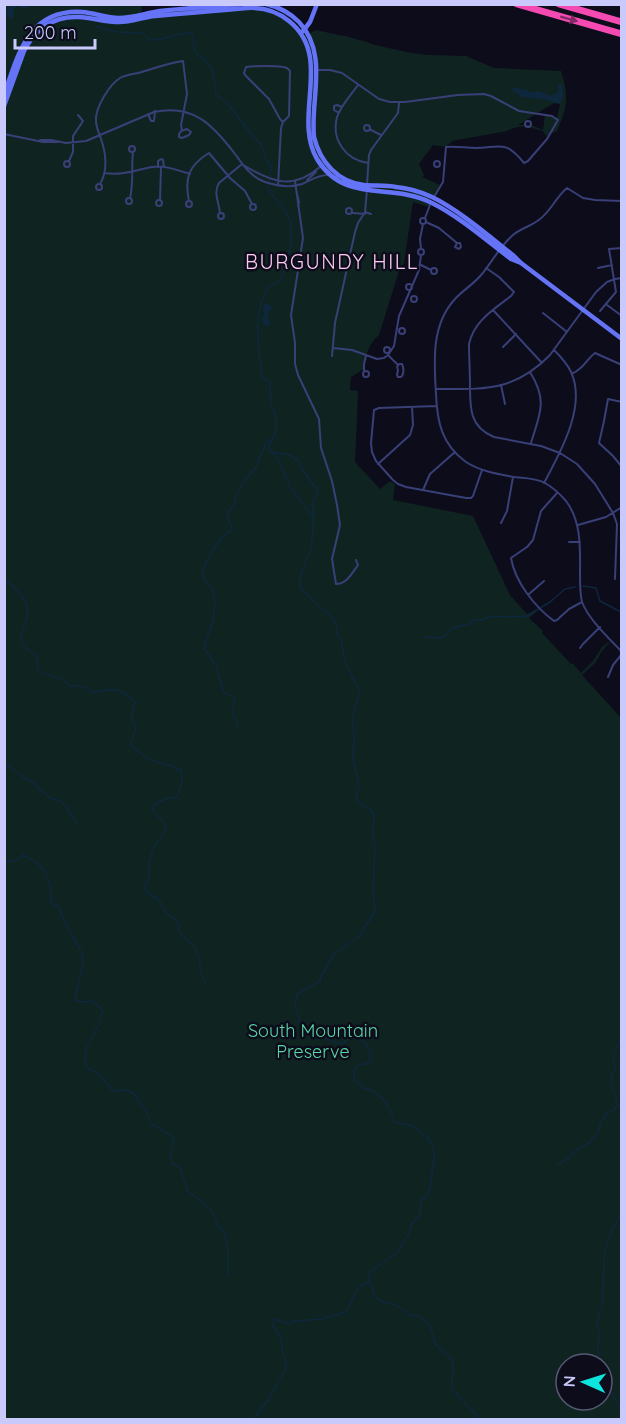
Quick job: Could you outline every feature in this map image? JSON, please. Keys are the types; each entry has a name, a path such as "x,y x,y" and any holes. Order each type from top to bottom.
{"highway":[{"path":"517,4 621,34"},
{"path":"560,4 621,22"}],"main road":[{"path":"4,95 21,54 31,38 38,30 65,17 86,17 120,22 165,13 239,4"},
{"path":"266,4 277,7 294,17 311,47 314,70 309,132 313,149 331,176 346,185 397,189 433,200 621,339"},
{"path":"303,31 312,20 317,4"},
{"path":"165,13 261,8 280,15 303,31"},
{"path":"4,106 21,54"},
{"path":"325,166 347,180 367,188"}],"street":[{"path":"100,184 105,173 105,158 96,123 96,114 98,106 120,79 183,61 187,94 182,130"},
{"path":"278,184 281,128 288,116 290,71 289,69 258,66 244,69 245,75 269,99 283,122"},
{"path":"314,70 336,71 379,99 390,102 484,94 516,110 552,116 558,120 547,139 524,163 510,149 502,145 475,148 446,147 442,164 442,182 425,221 420,240 421,249 418,253 421,255 421,265 399,316 395,342 389,354 377,359 352,350 333,348"},
{"path":"358,85 342,107 336,129 341,147 353,158 369,163"},
{"path":"332,356 336,323 355,232 365,213 371,150 398,113 399,102"},
{"path":"339,113 334,110 334,106 342,107"},
{"path":"148,114 151,121 154,121 155,111"},
{"path":"5,135 51,143 74,143 86,141 155,111 184,111 209,124 251,174 278,184 302,184 319,176 331,176"},
{"path":"529,121 530,112"},
{"path":"69,161 73,152 74,136 83,121 78,115"},
{"path":"370,129 381,135"},
{"path":"130,198 133,181 133,152"},
{"path":"189,201 186,186 194,164 209,153 235,184 245,191 252,204"},
{"path":"220,213 216,189 219,183 243,164"},
{"path":"295,184 325,166"},
{"path":"302,184 325,166"},
{"path":"105,173 132,173 161,167 173,168 190,174"},
{"path":"160,200 161,167"},
{"path":"295,184 303,238 291,315 295,364 319,420 321,448 334,488 339,513 340,525 332,559 336,584 347,581 358,565 356,560"},
{"path":"608,677 621,653 590,616 582,602 580,542 578,525 571,508 564,499 544,483 482,470 465,461 455,452 441,430 436,406 434,366 436,341 445,312 457,297 480,276 509,239 542,218 562,192 567,188 583,198 621,201"},
{"path":"352,213 371,214"},
{"path":"425,221 439,228 457,243"},
{"path":"600,311 616,292 609,249 621,248"},
{"path":"421,265 431,270"},
{"path":"598,268 612,265"},
{"path":"486,268 514,292 476,326 470,339 470,408 474,421 480,429 494,437 530,443 560,453 577,464 595,484 617,524 615,579"},
{"path":"436,389 485,389 515,381 542,363 554,350 596,292 607,282 621,278"},
{"path":"606,305 621,316"},
{"path":"493,310 542,363"},
{"path":"543,313 567,332"},
{"path":"503,347 516,334"},
{"path":"544,483 569,433 575,404 572,373 554,350"},
{"path":"572,373 580,370 587,359 595,353 621,365"},
{"path":"389,354 398,365"},
{"path":"364,371 366,356"},
{"path":"530,372 537,383 541,397 541,411 530,443"},
{"path":"501,385 506,404"},
{"path":"621,402 608,399 599,443 621,467"},
{"path":"436,406 374,410 372,448 378,464 398,484 471,498 482,470"},
{"path":"378,464 410,435 413,425 412,407"},
{"path":"423,490 430,474 455,452"},
{"path":"501,523 507,511 513,477"},
{"path":"557,493 541,512 533,540 527,548 510,558 521,583 541,609 554,621 582,602"},
{"path":"578,525 599,520 621,507"},
{"path":"569,542 580,542"},
{"path":"616,560 621,561"},
{"path":"529,594 544,581"},
{"path":"580,648 600,627"}],"green space":[{"name":"South Mountain Preserve","path":"4,5 142,5 141,19 250,9 270,12 285,19 302,37 316,30 411,53 466,56 494,68 561,71 566,102 557,131 546,136 543,131 521,126 507,131 452,141 446,147 433,145 419,164 424,175 422,177 440,185 429,207 413,202 404,263 399,271 379,335 368,350 364,369 351,377 350,390 358,391 355,462 380,489 390,481 395,484 393,500 473,516 510,595 527,614 535,610 536,612 529,618 581,673 602,647 609,643 595,663 582,675 621,718 621,1419 5,1419","holes":["554,103 560,104 557,118 545,115 543,130 531,125 518,125"]}],"water":[{"path":"29,4 24,9 16,6 11,19 6,15 8,5"},
{"path":"561,84 563,94 559,104 522,97 511,89 527,90 531,93 539,91 550,96 558,92 557,86"},
{"path":"265,304 272,307 267,317 270,324 266,327 262,320"}],"waterway":[{"path":"95,26 117,32 142,33 150,40 190,33 193,36 197,55 212,68 216,94 228,104 261,144 271,167 268,189 286,212 291,230 290,248 283,275 280,281 267,289 259,312 258,344 262,377 270,382 271,404 277,426 268,449 278,458 290,487 311,515"},
{"path":"237,728 237,721 232,711 235,699 224,693 216,665 204,648 214,617 215,603 213,591 204,579 203,572 213,551 223,537 232,530 227,518 228,513 245,480 255,469 267,441 270,440"},
{"path":"271,452 289,455 298,460 318,491 313,503 310,552 302,571 300,587 332,617 336,624 337,634 341,639 345,662 358,686 359,695 352,718 353,760 359,788 356,794 357,801 370,809 374,820 372,832 375,848 373,889 375,911 360,935 334,954 320,981 297,994 295,1008 300,1026 306,1031 336,1043 342,1043 353,1036 365,1043 370,1053 369,1063 357,1066 354,1071 354,1080 382,1098 396,1123 413,1126 427,1137 433,1147 430,1189 426,1197 421,1200 420,1214 411,1225 398,1252 370,1272 369,1281 375,1296 380,1301 396,1305 410,1315 419,1316 429,1324 436,1345 451,1358 452,1389 481,1420"},
{"path":"4,578 26,602 28,614 21,639 26,649 35,654 38,670 63,680 70,686 84,687 91,692 115,690 129,696 135,702 131,719 136,729 131,745 149,758 181,770 181,785 176,798 167,798 155,804 153,810 166,827 151,855 149,878 145,884 145,890 158,899 164,910 176,920 179,932 196,949 201,973 206,983"},
{"path":"583,586 596,588 600,601 622,611"},
{"path":"424,637 443,637 452,628 492,616 527,616 550,602 565,589 575,587"},
{"path":"4,764 33,782 52,799 59,800 67,807 68,812 77,823"},
{"path":"4,862 14,861 23,855 37,863 46,874 49,880 51,903 58,906 83,958 75,1000 93,1001 103,1011 87,1047 86,1066 98,1073 113,1091 127,1090 134,1094 151,1124 169,1134 174,1140 170,1158 172,1163 180,1168 188,1191 212,1210 217,1224 225,1233 228,1275"},
{"path":"558,1164 589,1143 598,1133 607,1113 613,1111 618,1105 611,1082 615,1068 613,1056 621,1039 622,1027"},
{"path":"598,1352 600,1336 597,1322 600,1317 598,1313 603,1304 604,1253 613,1228 622,1213"},
{"path":"253,1420 270,1397 287,1366 282,1351 282,1340 273,1325 274,1319 289,1324 295,1321 322,1319 346,1312 359,1287 368,1282"},
{"path":"614,1397 622,1409"}],"district":[{"name":"BURGUNDY HILL","path":"332,262"}]}
